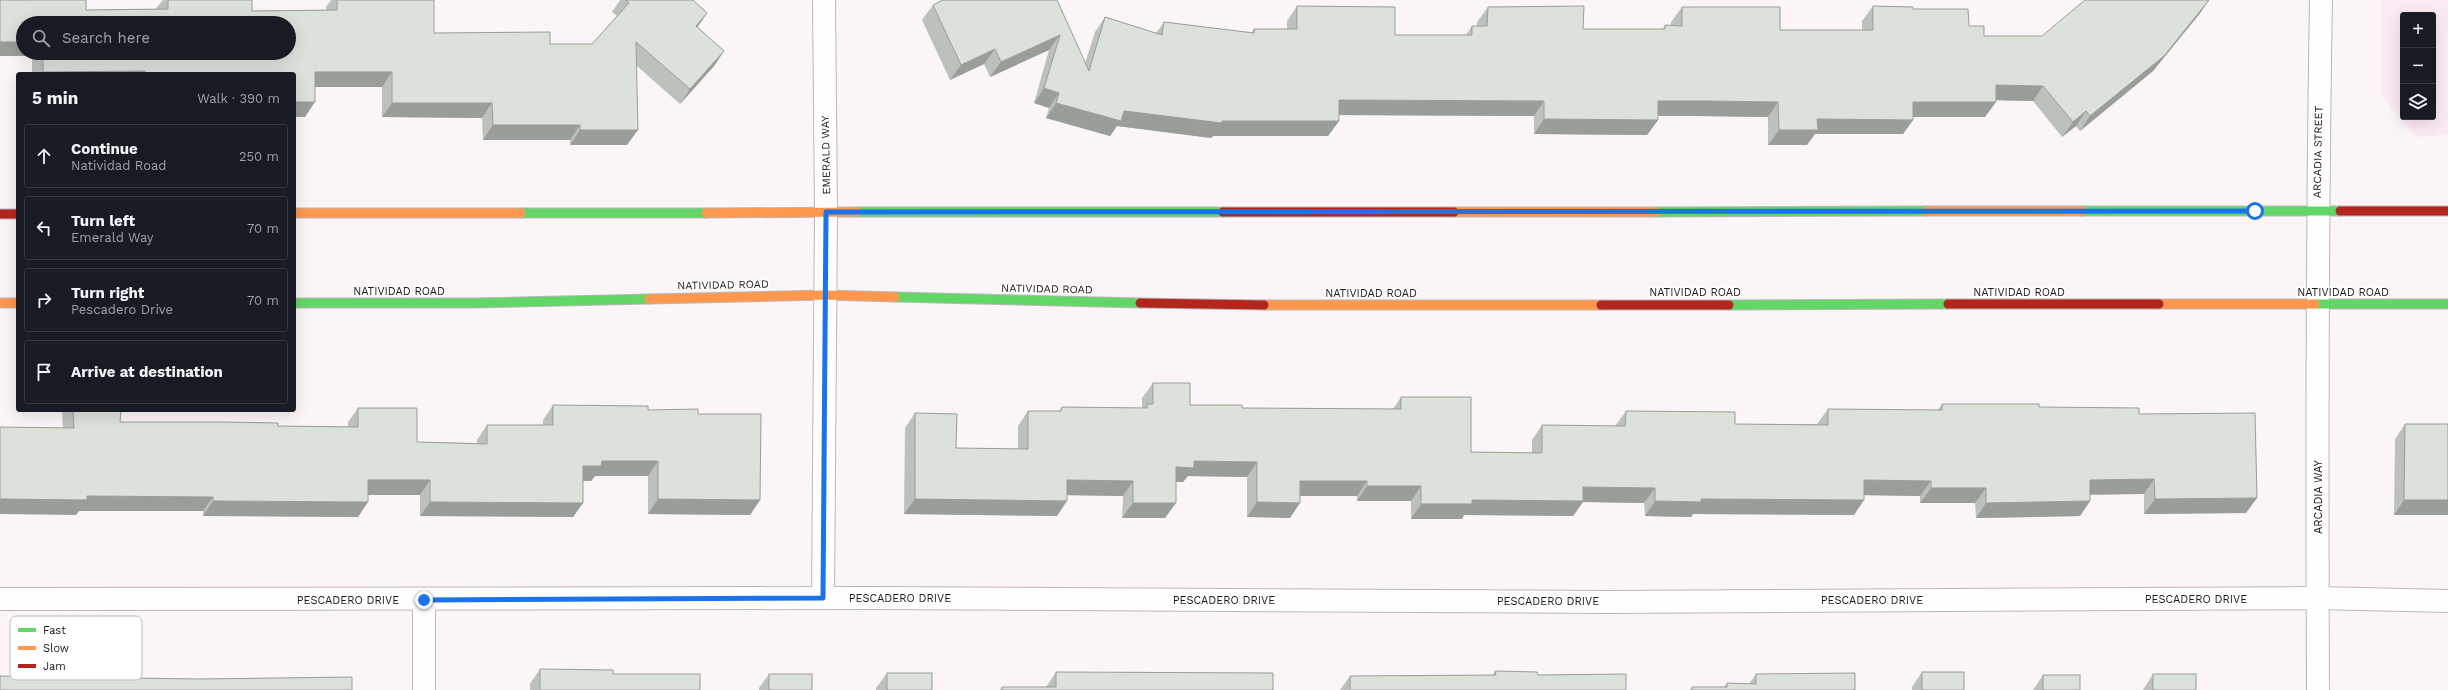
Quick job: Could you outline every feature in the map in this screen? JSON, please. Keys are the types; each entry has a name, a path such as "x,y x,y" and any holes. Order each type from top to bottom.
{"main road":[{"path":"296,213 2448,211"},
{"path":"0,214 16,214"},
{"name":"NATIVIDAD ROAD","path":"296,303 474,303 825,295 1209,305 2448,304"},
{"path":"0,303 16,303"}],"street":[{"name":"EMERALD WAY","path":"823,598 826,212 824,0"},
{"name":"ARCADIA STREET","path":"2320,304 2317,211 2321,0"},
{"name":"ARCADIA WAY","path":"2318,690 2320,304"},
{"name":"PESCADERO DRIVE","path":"0,599 424,600 823,598 1599,602 2318,598 2448,600"},
{"path":"424,600 424,690"}],"shaded area":[{"path":"2382,0 2448,0 2448,134 2417,137 2402,120 2436,120 2436,12 2400,12 2400,118 2382,97"}],"building":[{"path":"0,0 86,0 86,10 168,9 168,0 252,0 252,11 337,10 337,0 434,0 434,33 550,32 550,44 592,44 629,3 626,0 693,0 707,13 696,26 724,51 690,89 636,42 638,130 580,130 580,125 493,125 492,103 392,103 392,72 315,72 315,102 296,102 296,72 43,72 43,60 296,60 296,16 16,16 16,42 0,42"},
{"path":"943,0 1057,0 1089,71 1105,17 1162,35 1164,22 1254,33 1254,29 1297,29 1297,6 1395,7 1395,35 1472,35 1472,26 1487,26 1488,7 1584,6 1583,29 1665,29 1665,25 1682,26 1682,7 1780,7 1780,30 1873,30 1873,6 1913,7 1913,9 1968,9 1969,26 1984,26 1984,36 2042,36 2085,0 2209,0 2164,56 2090,116 2086,111 2073,122 2043,86 1996,85 1996,102 1913,102 1913,120 1817,119 1818,130 1779,130 1778,102 1707,101 1658,101 1658,120 1544,119 1544,101 1339,100 1339,121 1222,121 1222,123 1124,111 1121,121 1056,103 1059,93 1044,88 1060,35 1001,62 995,49 961,65 933,5"},
{"path":"1153,383 1190,383 1190,405 1242,405 1242,408 1401,409 1401,397 1471,397 1471,452 1542,453 1542,425 1625,426 1626,411 1735,412 1735,424 1828,425 1828,409 1942,410 1942,404 2039,404 2039,407 2139,408 2139,414 2255,413 2257,498 2155,499 2154,479 2090,480 2090,501 1986,503 1986,488 1931,488 1931,481 1864,480 1864,500 1701,499 1701,502 1655,501 1655,488 1583,487 1583,501 1472,500 1472,504 1421,504 1421,486 1367,486 1367,481 1300,481 1300,503 1257,502 1257,462 1194,461 1194,468 1176,467 1176,503 1133,503 1133,481 1067,480 1067,501 915,499 915,413 957,414 956,448 1028,449 1028,411 1061,411 1062,407 1147,408 1147,404 1153,404"},
{"path":"553,405 648,406 648,410 698,409 698,414 761,414 760,500 658,499 658,461 602,461 601,466 583,466 583,503 430,502 430,480 368,480 368,502 213,501 213,497 87,496 87,500 0,499 0,427 74,428 73,412 121,412 120,422 278,423 278,426 358,427 358,408 417,408 417,442 487,444 487,425 553,425"},
{"path":"2405,424 2448,424 2448,500 2404,500"},
{"path":"540,669 613,670 613,674 700,674 700,690 540,690"},
{"path":"1495,671 1537,672 1538,675 1626,674 1626,690 1350,690 1350,676 1496,675"},
{"path":"1056,672 1273,673 1273,690 1002,690 1002,687 1056,687"},
{"path":"1922,672 1964,672 1964,690 1922,690"},
{"path":"887,673 932,673 932,690 887,690"},
{"path":"1855,673 1855,690 1692,690 1692,687 1727,687 1727,683 1756,684 1756,674"},
{"path":"769,674 812,674 812,690 769,690"},
{"path":"2153,674 2196,674 2196,690 2153,690"},
{"path":"2043,675 2080,675 2080,690 2043,690"},
{"path":"0,676 10,676 10,680 352,677 352,690 0,690"}],"traffic: fast":[{"path":"1656,212 1927,211"},
{"path":"2082,211 2340,211"},
{"path":"857,212 1223,212"},
{"path":"521,213 706,213"},
{"path":"895,297 1140,303"},
{"path":"296,303 474,303 649,299"},
{"path":"1729,305 1948,304"},
{"path":"2315,304 2448,304"}],"traffic: slow":[{"path":"1927,211 2082,211"},
{"path":"706,213 857,212"},
{"path":"1454,212 1656,212"},
{"path":"296,213 521,213"},
{"path":"649,299 825,295 895,297"},
{"path":"0,303 16,303"},
{"path":"2159,304 2315,304"},
{"path":"1264,305 1601,305"}],"traffic: jam":[{"path":"2340,211 2448,211"},
{"path":"1223,212 1454,212"},
{"path":"0,214 16,214"},
{"path":"1140,303 1264,305"},
{"path":"1948,304 2159,304"},
{"path":"1601,305 1729,305"}],"route":[{"path":"424,600 823,598 826,212 2255,211"}]}
